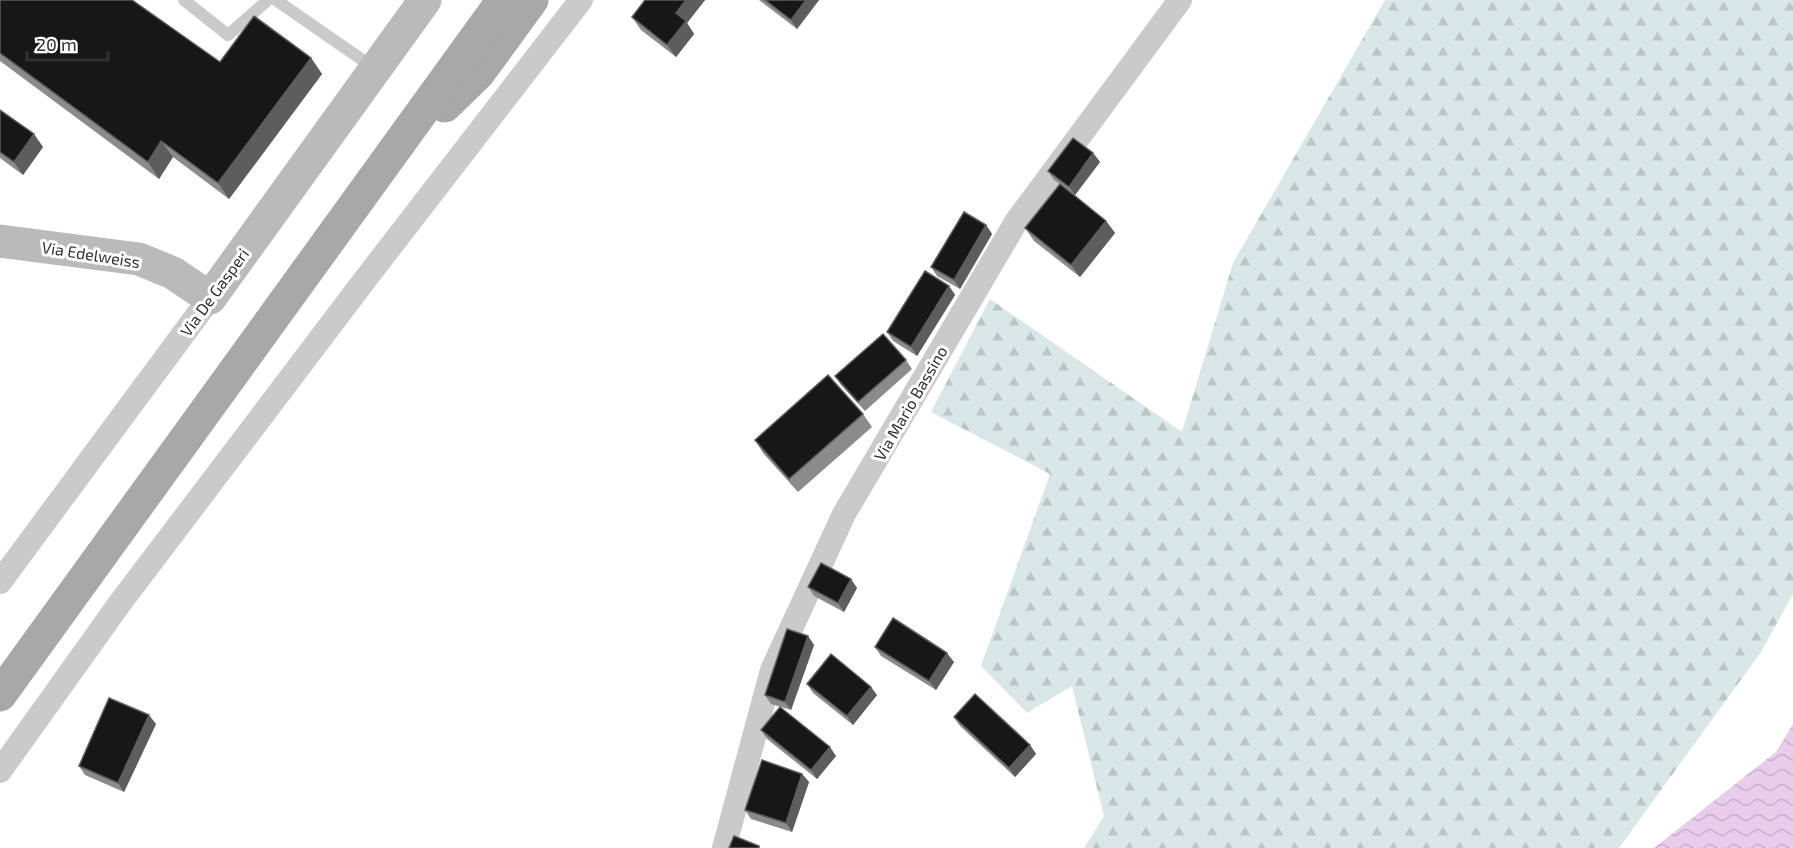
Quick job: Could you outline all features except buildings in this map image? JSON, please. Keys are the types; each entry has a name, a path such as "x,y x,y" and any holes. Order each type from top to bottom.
{"main road":[{"path":"0,695 503,0"},
{"path":"380,170 478,74 532,0"}],"street":[{"name":"Via De Gasperi","path":"0,582 210,298 425,0"},
{"path":"0,771 120,603 581,0"},
{"name":"Via Mario Bassino","path":"724,848 772,670 844,514 1016,222 1180,0"},
{"name":"Via Edelweiss","path":"0,241 139,259 173,273 210,298"}],"lane":[{"path":"184,0 228,35 268,0"},
{"path":"276,0 375,69"}],"green space":[{"path":"1385,0 1793,0 1793,594 1761,652 1619,848 1084,848 1104,816 1072,686 1027,713 981,666 1050,474 931,412 990,299 1182,432 1233,263"}],"water":[{"path":"1793,724 1793,848 1654,848 1776,752"}]}
